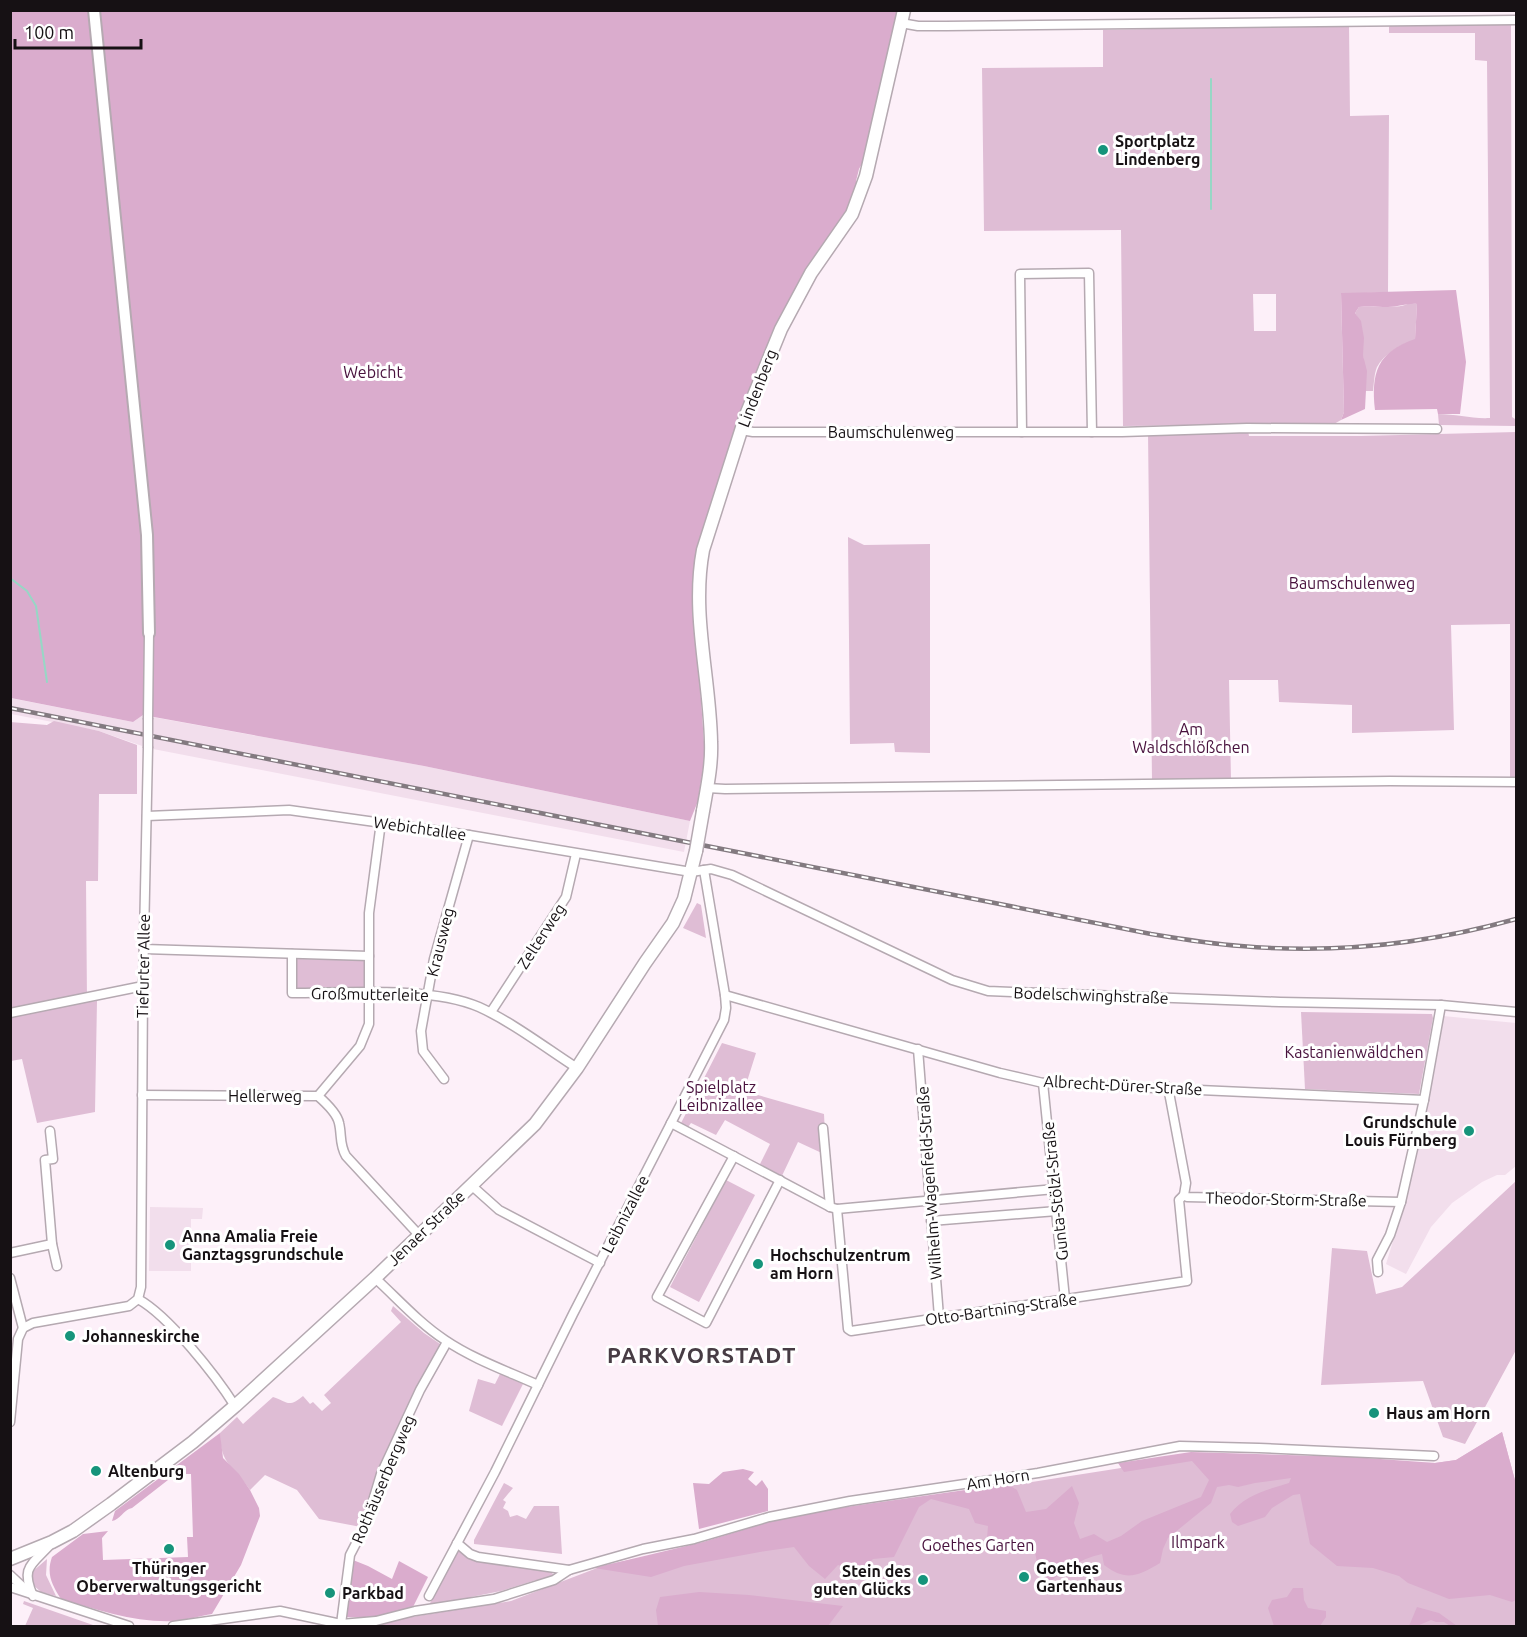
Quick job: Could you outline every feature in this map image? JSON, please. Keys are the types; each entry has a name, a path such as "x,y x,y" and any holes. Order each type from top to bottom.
{"main road":[{"name":"Lindenberg","path":"708,788 711,742 699,602 699,572 703,550 741,430 772,349 795,299 852,214 858,199 902,17"},
{"name":"Jenaer Straße","path":"10,1560 73,1531 193,1442 375,1278 535,1124 577,1068 673,923 684,899 691,872 708,788"}],"street":[{"path":"94,10 147,536 148,633"},
{"path":"902,17 918,26 1516,20"},
{"path":"1022,432 1020,274 1089,273 1092,432"},
{"name":"Baumschulenweg","path":"741,430 753,432 1092,432 1242,428 1437,429"},
{"name":"Tiefurter Allee","path":"138,1299 141,1287 148,633"},
{"path":"708,788 1194,785 1390,781 1516,782"},
{"name":"Webichtallee","path":"147,816 289,810 469,835 691,872"},
{"path":"318,1096 364,1040 369,1024 369,913 381,822"},
{"name":"Krausweg","path":"444,1079 427,1057 422,1044 421,1031 434,959 469,835"},
{"name":"Zelterweg","path":"491,1012 566,897 576,854"},
{"name":"Leibnizallee","path":"429,1596 495,1472 724,1020 725,995 704,870"},
{"name":"Bodelschwinghstraße","path":"691,872 715,870 732,874 952,980 982,990 1027,994 1441,1005 1516,1012"},
{"path":"144,950 369,956"},
{"name":"Großmutterleite","path":"292,954 292,993 428,994 465,1002 491,1012 577,1068"},
{"path":"10,1013 143,986"},
{"name":"Albrecht-Dürer-Straße","path":"725,995 1000,1073 1043,1083 1424,1100"},
{"path":"1378,1272 1377,1260 1390,1235 1401,1202 1424,1100 1441,1005"},
{"name":"Wilhelm-Wagenfeld-Straße","path":"918,1049 939,1317"},
{"name":"Gunta-Stölzl-Straße","path":"1043,1083 1065,1299"},
{"name":"Theodor-Storm-Straße","path":"1168,1087 1186,1183 1184,1195 1187,1197 1401,1202"},
{"name":"Hellerweg","path":"142,1095 318,1096 338,1118 340,1145 346,1156 419,1235"},
{"path":"671,1123 833,1208 1055,1189"},
{"path":"823,1128 833,1208"},
{"path":"50,1131 53,1159 45,1160 52,1244 57,1266"},
{"path":"734,1156 657,1297 706,1323 780,1180"},
{"path":"471,1185 499,1210 600,1263"},
{"name":"Otto-Bartning-Straße","path":"833,1208 848,1329 851,1331 1186,1281 1179,1200 1184,1195"},
{"path":"931,1221 1057,1211"},
{"path":"10,1253 52,1244"},
{"path":"10,1278 18,1327 10,1422"},
{"path":"375,1278 447,1342 538,1385"},
{"path":"18,1327 129,1306 138,1299 161,1315 225,1390 235,1406"},
{"name":"Rothäuserbergweg","path":"340,1624 350,1555 366,1524 381,1474 420,1390 447,1342"},
{"name":"Am Horn","path":"569,1570 644,1549 694,1539 769,1517 850,1501 1027,1475 1180,1446 1434,1456"},
{"path":"33,1596 27,1578 28,1569 52,1542"},
{"path":"457,1543 470,1554 478,1557 569,1570"},
{"path":"172,1626 280,1611 340,1624 376,1621 415,1611 494,1599 554,1580 569,1570"},
{"path":"10,1575 33,1596"},
{"path":"10,1587 129,1626"}],"shaded area":[{"path":"10,698 133,722 143,715 424,766 690,821 684,852 148,748 99,731 11,714"},
{"name":"Grundschule Louis Fürnberg","path":"1443,1016 1516,1023 1516,1166 1505,1175 1497,1175 1482,1182 1452,1203 1431,1227 1406,1274 1386,1264 1407,1196 1429,1096"},
{"name":"Anna Amalia Freie Ganztagsgrundschule","path":"150,1207 203,1208 202,1219 191,1219 191,1271 149,1271"}],"green space":[{"name":"Webicht","path":"10,11 898,11 864,160 856,181 857,187 849,208 799,282 779,319 698,548 693,589 705,756 698,801 690,821 424,766 143,715 133,722 11,698"},
{"path":"1511,24 1512,417 1515,419 1515,426 1439,425 1438,414 1490,418 1487,61 1475,60 1475,33 1389,33 1389,27 1391,25"},
{"path":"1349,25 1350,116 1389,115 1388,292 1341,294 1344,412 1341,420 1334,424 1123,426 1121,230 984,231 982,68 1103,67 1103,30","holes":["1253,294 1276,294 1276,331 1254,331"]},
{"path":"1456,290 1466,362 1460,414 1438,414 1437,409 1375,410 1374,385 1379,366 1392,350 1415,339 1417,304 1414,304 1359,307 1355,313 1361,321 1364,338 1363,355 1367,371 1365,409 1341,420 1344,412 1341,293"},
{"path":"1410,303 1417,304 1415,340 1399,347 1380,362 1376,370 1373,391 1366,391 1361,329 1355,313 1359,307 1392,307"},
{"name":"Am Waldschlößchen","path":"1248,431 1249,436 1516,432 1516,777 1510,777 1510,624 1451,625 1454,730 1352,733 1352,705 1279,702 1278,680 1229,680 1231,780 1152,781 1148,432"},
{"path":"848,537 864,545 930,544 930,753 895,752 894,743 850,744"},
{"path":"54,721 99,731 137,745 137,794 99,794 98,881 86,881 87,1002 97,1001 95,1112 37,1123 22,1059 11,1061 10,722 47,725"},
{"path":"697,903 701,905 706,938 683,928"},
{"path":"296,959 365,960 364,989 295,989"},
{"name":"Kastanienwäldchen","path":"1301,1012 1432,1014 1419,1094 1305,1089"},
{"name":"Spielplatz Leibnizallee","path":"722,1043 756,1053 744,1091 824,1114 826,1155 798,1142 780,1180 758,1168 770,1144 725,1120 716,1135 691,1123 686,1130 679,1127"},
{"path":"726,1180 755,1195 699,1302 670,1287"},
{"path":"1516,1181 1516,1350 1465,1444 1443,1437 1423,1381 1321,1385 1332,1248 1367,1251 1376,1294 1402,1287"},
{"path":"393,1306 443,1346 377,1473 361,1527 319,1519 297,1490 265,1475 250,1490 225,1459 220,1433 237,1417 243,1424 273,1397 291,1403 303,1396 310,1404 313,1402 322,1411 331,1403 324,1395 401,1322 391,1311"},
{"path":"500,1374 523,1384 502,1426 469,1411 478,1379 495,1384"},
{"name":"Ilmpark","path":"1502,1432 1516,1484 1516,1626 355,1626 511,1601 605,1565 708,1544 810,1517 1191,1457 1435,1463 1456,1460"},
{"path":"1502,1432 1516,1484 1516,1600 1512,1602 1490,1595 1449,1599 1408,1583 1399,1576 1373,1568 1337,1566 1310,1544 1300,1494 1293,1495 1272,1508 1265,1517 1238,1526 1232,1522 1230,1514 1242,1502 1256,1494 1289,1483 1291,1478 1238,1487 1229,1485 1217,1487 1211,1503 1168,1538 1160,1563 1145,1571 1132,1575 1119,1574 1104,1565 1102,1554 1077,1563 1042,1588 1034,1547 995,1553 987,1538 988,1526 975,1523 969,1509 931,1499 919,1507 894,1557 873,1559 860,1572 838,1565 825,1579 809,1566 794,1547 684,1566 651,1577 594,1568 818,1511 1007,1484 1017,1490 1026,1512 1046,1509 1072,1486 1079,1503 1074,1523 1080,1539 1094,1534 1107,1542 1121,1536 1142,1521 1201,1497 1209,1480 1192,1461 1124,1472 1118,1463 1191,1452 1353,1457 1435,1463 1456,1460"},
{"path":"220,1433 223,1458 239,1474 250,1490 259,1508 260,1516 241,1565 212,1614 175,1621 146,1620 117,1615 61,1599 51,1579 52,1557 83,1534 108,1531 102,1538 103,1560 188,1557 187,1537 193,1537 191,1474 176,1474 175,1471 168,1476 168,1480 112,1521 115,1511"},
{"path":"743,1469 754,1472 748,1479 756,1486 762,1480 768,1489 768,1511 699,1529 693,1483 709,1484 723,1472"},
{"path":"504,1483 513,1488 503,1500 506,1502 503,1508 508,1511 510,1517 517,1515 526,1519 534,1506 559,1506 562,1554 474,1544"},
{"path":"462,1551 544,1569 554,1576 538,1583 536,1580 471,1597 470,1600 429,1606 457,1552"},
{"path":"47,1559 46,1575 56,1596 41,1592 31,1583 32,1572"},
{"path":"353,1560 392,1579 399,1561 428,1577 413,1607 380,1615 347,1617 347,1593"},
{"path":"1293,1588 1303,1588 1304,1600 1308,1608 1326,1611 1326,1617 1320,1626 1274,1626 1268,1608 1272,1600 1287,1597"},
{"path":"699,1592 749,1595 843,1606 828,1626 658,1626 656,1610 660,1597"},
{"path":"24,1601 93,1625 25,1626 33,1608 23,1604"},
{"path":"1417,1607 1439,1613 1457,1626 1431,1620 1417,1626 1409,1626"}],"waterway":[{"path":"1211,79 1211,209"},
{"path":"10,578 27,591 36,606 47,682"}],"railway":[{"path":"10,708 1151,934 1196,941 1276,948 1345,948 1414,941 1516,919"}],"place":[{"name":"Sportplatz Lindenberg","path":"1103,150"},
{"name":"Grundschule Louis Fürnberg","path":"1469,1131"},
{"name":"Anna Amalia Freie Ganztagsgrundschule","path":"170,1245"},
{"name":"Hochschulzentrum am Horn","path":"758,1264"},
{"name":"Johanneskirche","path":"70,1336"},
{"name":"Haus am Horn","path":"1374,1413"},
{"name":"Altenburg","path":"96,1471"},
{"name":"Thüringer Oberverwaltungsgericht","path":"169,1549"},
{"name":"Goethes Gartenhaus","path":"1024,1577"},
{"name":"Stein des guten Glücks","path":"923,1580"},
{"name":"Parkbad","path":"330,1593"}],"district":[{"name":"PARKVORSTADT","path":"702,1355"}],"park label":[{"name":"Goethes Garten","path":"978,1545"}]}
